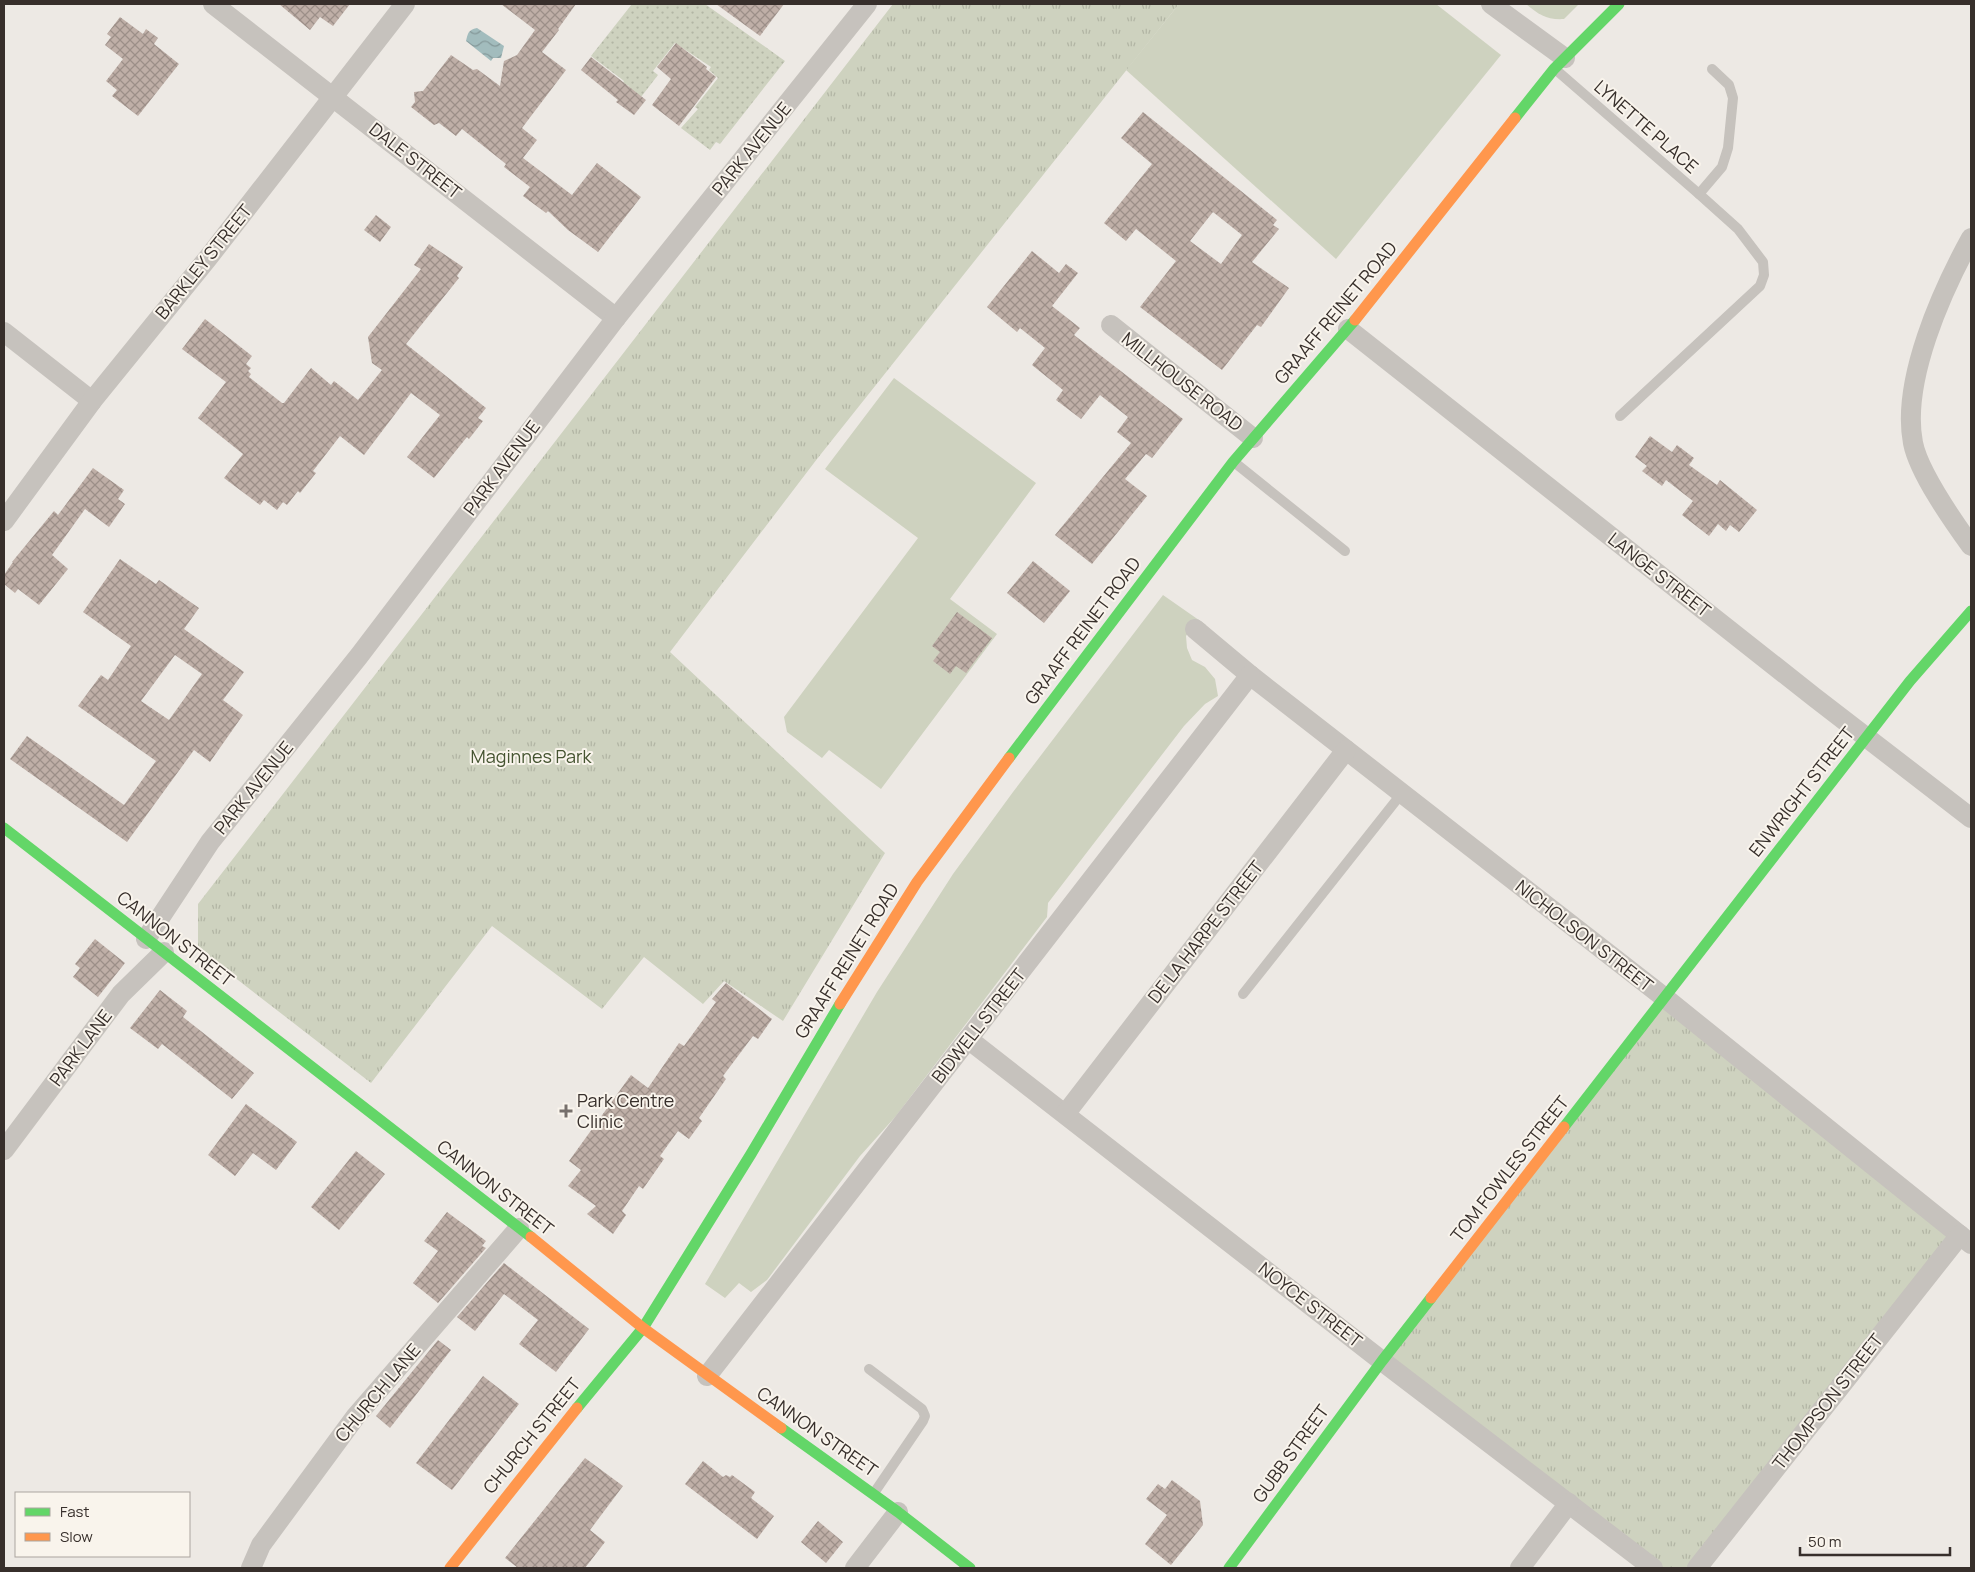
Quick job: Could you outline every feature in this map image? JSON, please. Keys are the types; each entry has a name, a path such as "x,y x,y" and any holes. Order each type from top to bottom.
{"street":[{"name":"DALE STREET","path":"213,4 616,318"},
{"name":"BARKLEY STREET","path":"4,521 92,401 208,258 405,4"},
{"path":"1491,4 1559,64"},
{"name":"GRAAFF REINET ROAD","path":"643,1328 751,1154 813,1047 917,882 1233,462 1348,329 1559,64 1619,4"},
{"name":"PARK AVENUE","path":"146,938 210,842 359,656 616,318 856,8"},
{"path":"1971,238 1952,272 1923,349 1911,410 1913,444 1922,470 1971,546"},
{"name":"MILLHOUSE ROAD","path":"1111,326 1253,438"},
{"name":"LANGE STREET","path":"1348,329 1806,691 1971,818"},
{"path":"4,332 92,401"},
{"name":"ENWRIGHT STREET","path":"1665,998 1910,681 1971,611"},
{"name":"NICHOLSON STREET","path":"1195,629 1250,675 1665,998 1966,1240"},
{"name":"BIDWELL STREET","path":"707,1376 1250,675"},
{"name":"DE LA HARPE STREET","path":"1066,1113 1346,750"},
{"name":"CANNON STREET","path":"4,828 519,1228 643,1328 707,1376 874,1494 970,1568"},
{"name":"PARK LANE","path":"4,1150 121,994 164,952"},
{"name":"TOM FOWLES STREET","path":"1382,1362 1665,998"},
{"name":"NOYCE STREET","path":"968,1039 1066,1113 1382,1362 1653,1568"},
{"name":"CHURCH LANE","path":"251,1568 261,1545 356,1416 519,1228"},
{"name":"THOMPSON STREET","path":"1697,1568 1966,1240"},
{"name":"CHURCH STREET","path":"450,1568 544,1448 643,1328"},
{"name":"GUBB STREET","path":"1229,1568 1382,1362"},
{"path":"1520,1568 1569,1504"},
{"path":"855,1568 898,1512"}],"lane":[{"name":"LYNETTE PLACE","path":"1559,64 1699,194 1722,166 1728,148 1733,103 1733,93 1729,85 1712,69"},
{"path":"1620,416 1760,286 1764,275 1763,262 1738,229 1699,194"},
{"path":"1233,462 1345,550"},
{"path":"1242,994 1402,793"},
{"path":"869,1369 922,1409 925,1416 874,1494"}],"green space":[{"path":"632,4 705,4 785,61 720,144 716,142 710,150 681,128 698,109 695,107 718,78 709,70 711,67 675,43 653,71 658,75 641,97 623,83 624,81 591,56"},
{"name":"Maginnes Park","path":"893,4 1179,4 817,459 670,652 885,853 783,1021 724,981 703,1004 644,957 602,1009 492,926 371,1083 198,949 198,904"},
{"path":"1179,4 1436,4 1501,55 1336,259 1126,70"},
{"path":"1526,4 1579,4 1564,19 1553,19 1535,11"},
{"path":"894,378 1036,483 950,599 997,634 881,789 829,750 822,758 787,732 784,717 918,538 825,469"},
{"path":"1163,595 1206,625 1191,629 1186,636 1187,648 1192,660 1205,667 1215,679 1218,696 1205,704 1184,726 1048,903 1047,917 896,1116 860,1156 767,1280 751,1292 739,1283 725,1298 705,1284 877,992 953,874"},
{"path":"1665,998 1960,1235 1697,1568 1653,1568 1382,1361"}],"water":[{"path":"477,28 504,46 501,58 493,58 491,61 466,41 469,32"}],"building":[{"path":"279,4 350,4 333,26 320,17 310,30"},
{"path":"501,4 576,4 542,52 566,70 522,128 537,140 523,158 572,195 597,163 641,197 598,252 568,230 548,211 546,213 523,196 530,187 504,167 506,164 462,129 456,136 439,123 434,125 411,107 415,102 414,92 423,91 451,55 473,70 477,69 500,86 504,61 517,55 535,30"},
{"path":"716,4 784,4 760,36"},
{"path":"120,17 143,34 146,29 158,38 154,44 179,64 138,116 112,96 117,90 106,81 123,59 105,45 111,37 107,34"},
{"path":"676,43 707,67 706,69 716,77 679,126 652,105 671,79 657,67"},
{"path":"591,57 646,100 634,115 616,102 618,100 581,70"},
{"path":"1143,112 1277,220 1273,225 1279,229 1252,262 1289,288 1261,327 1257,325 1222,370 1140,307 1176,261 1136,229 1126,241 1104,223 1152,164 1121,138","holes":["1213,212 1242,235 1221,264 1190,241"]},
{"path":"376,215 391,227 380,242 364,230"},
{"path":"429,244 463,267 457,276 459,278 406,344 486,408 478,418 483,421 469,439 467,437 434,478 407,457 440,415 411,393 364,455 340,436 313,471 316,473 300,493 298,491 287,505 283,502 277,510 264,500 260,505 224,478 243,454 198,418 226,382 182,349 205,319 252,356 246,364 251,368 248,371 251,374 249,377 282,403 284,403 311,368 331,385 334,381 358,400 382,370 372,363 368,337 421,269 414,265"},
{"path":"1032,251 1059,273 1066,264 1078,273 1052,306 1080,328 1074,335 1183,419 1152,458 1146,454 1125,479 1147,496 1092,564 1055,535 1131,443 1117,432 1128,417 1100,395 1081,419 1056,400 1063,390 1032,365 1045,348 1020,328 1017,332 987,307"},
{"path":"1650,436 1672,452 1677,445 1694,458 1689,465 1717,485 1720,480 1757,510 1739,532 1730,525 1726,531 1718,524 1709,536 1682,515 1693,501 1666,480 1662,486 1642,471 1647,466 1635,457"},
{"path":"93,468 124,490 118,499 125,504 109,527 85,509 52,555 68,569 39,605 18,589 15,593 4,584 4,575 12,562 54,511 58,515"},
{"path":"120,559 156,584 159,580 199,608 184,629 244,672 223,700 243,715 210,762 194,750 127,842 10,759 27,736 124,805 156,761 78,706 101,675 108,680 131,646 83,612","holes":["175,655 202,674 169,720 141,701"]},
{"path":"1033,561 1070,591 1044,623 1007,593"},
{"path":"957,612 992,638 966,673 956,666 950,674 933,661 940,652 932,646"},
{"path":"95,939 125,963 98,997 73,977 80,968 75,964"},
{"path":"726,983 772,1019 758,1039 753,1036 723,1076 726,1079 699,1118 702,1121 689,1139 678,1131 660,1156 664,1159 643,1189 639,1186 622,1211 626,1215 613,1234 587,1214 596,1206 568,1186 581,1170 569,1161 631,1075 648,1088 679,1043 684,1046 716,1002 712,999"},
{"path":"160,990 187,1011 183,1017 254,1073 232,1099 162,1044 158,1049 130,1028"},
{"path":"246,1104 297,1142 276,1170 253,1153 235,1176 208,1155"},
{"path":"356,1151 385,1174 339,1230 311,1207"},
{"path":"447,1212 486,1241 482,1246 486,1248 438,1303 413,1283 438,1251 424,1241"},
{"path":"504,1263 589,1329 556,1372 519,1344 538,1320 504,1294 475,1331 457,1317"},
{"path":"438,1340 451,1350 390,1428 376,1416"},
{"path":"483,1376 519,1404 452,1490 416,1463"},
{"path":"585,1458 623,1486 590,1530 605,1542 585,1568 518,1568 505,1558"},
{"path":"703,1461 723,1477 726,1475 730,1477 732,1475 755,1492 751,1498 774,1516 757,1539 685,1484"},
{"path":"1172,1480 1200,1501 1203,1525 1171,1565 1145,1544 1167,1515 1146,1499 1158,1484 1165,1489"},
{"path":"818,1521 843,1542 826,1563 801,1542"}],"traffic: fast":[{"path":"1515,118 1554,69 1619,4"},
{"path":"1009,758 1233,462 1355,320"},
{"path":"1564,1127 1910,681 1971,611"},
{"path":"4,828 531,1237"},
{"path":"577,1408 643,1328 751,1154 840,1004"},
{"path":"1229,1568 1431,1298"},
{"path":"781,1428 898,1512 970,1568"}],"traffic: slow":[{"path":"1355,320 1515,118"},
{"path":"840,1004 917,882 1009,758"},
{"path":"1431,1298 1564,1127"},
{"path":"531,1237 643,1328 781,1428"},
{"path":"450,1568 577,1408"}],"place":[{"name":"Park Centre Clinic","path":"566,1111"}]}
